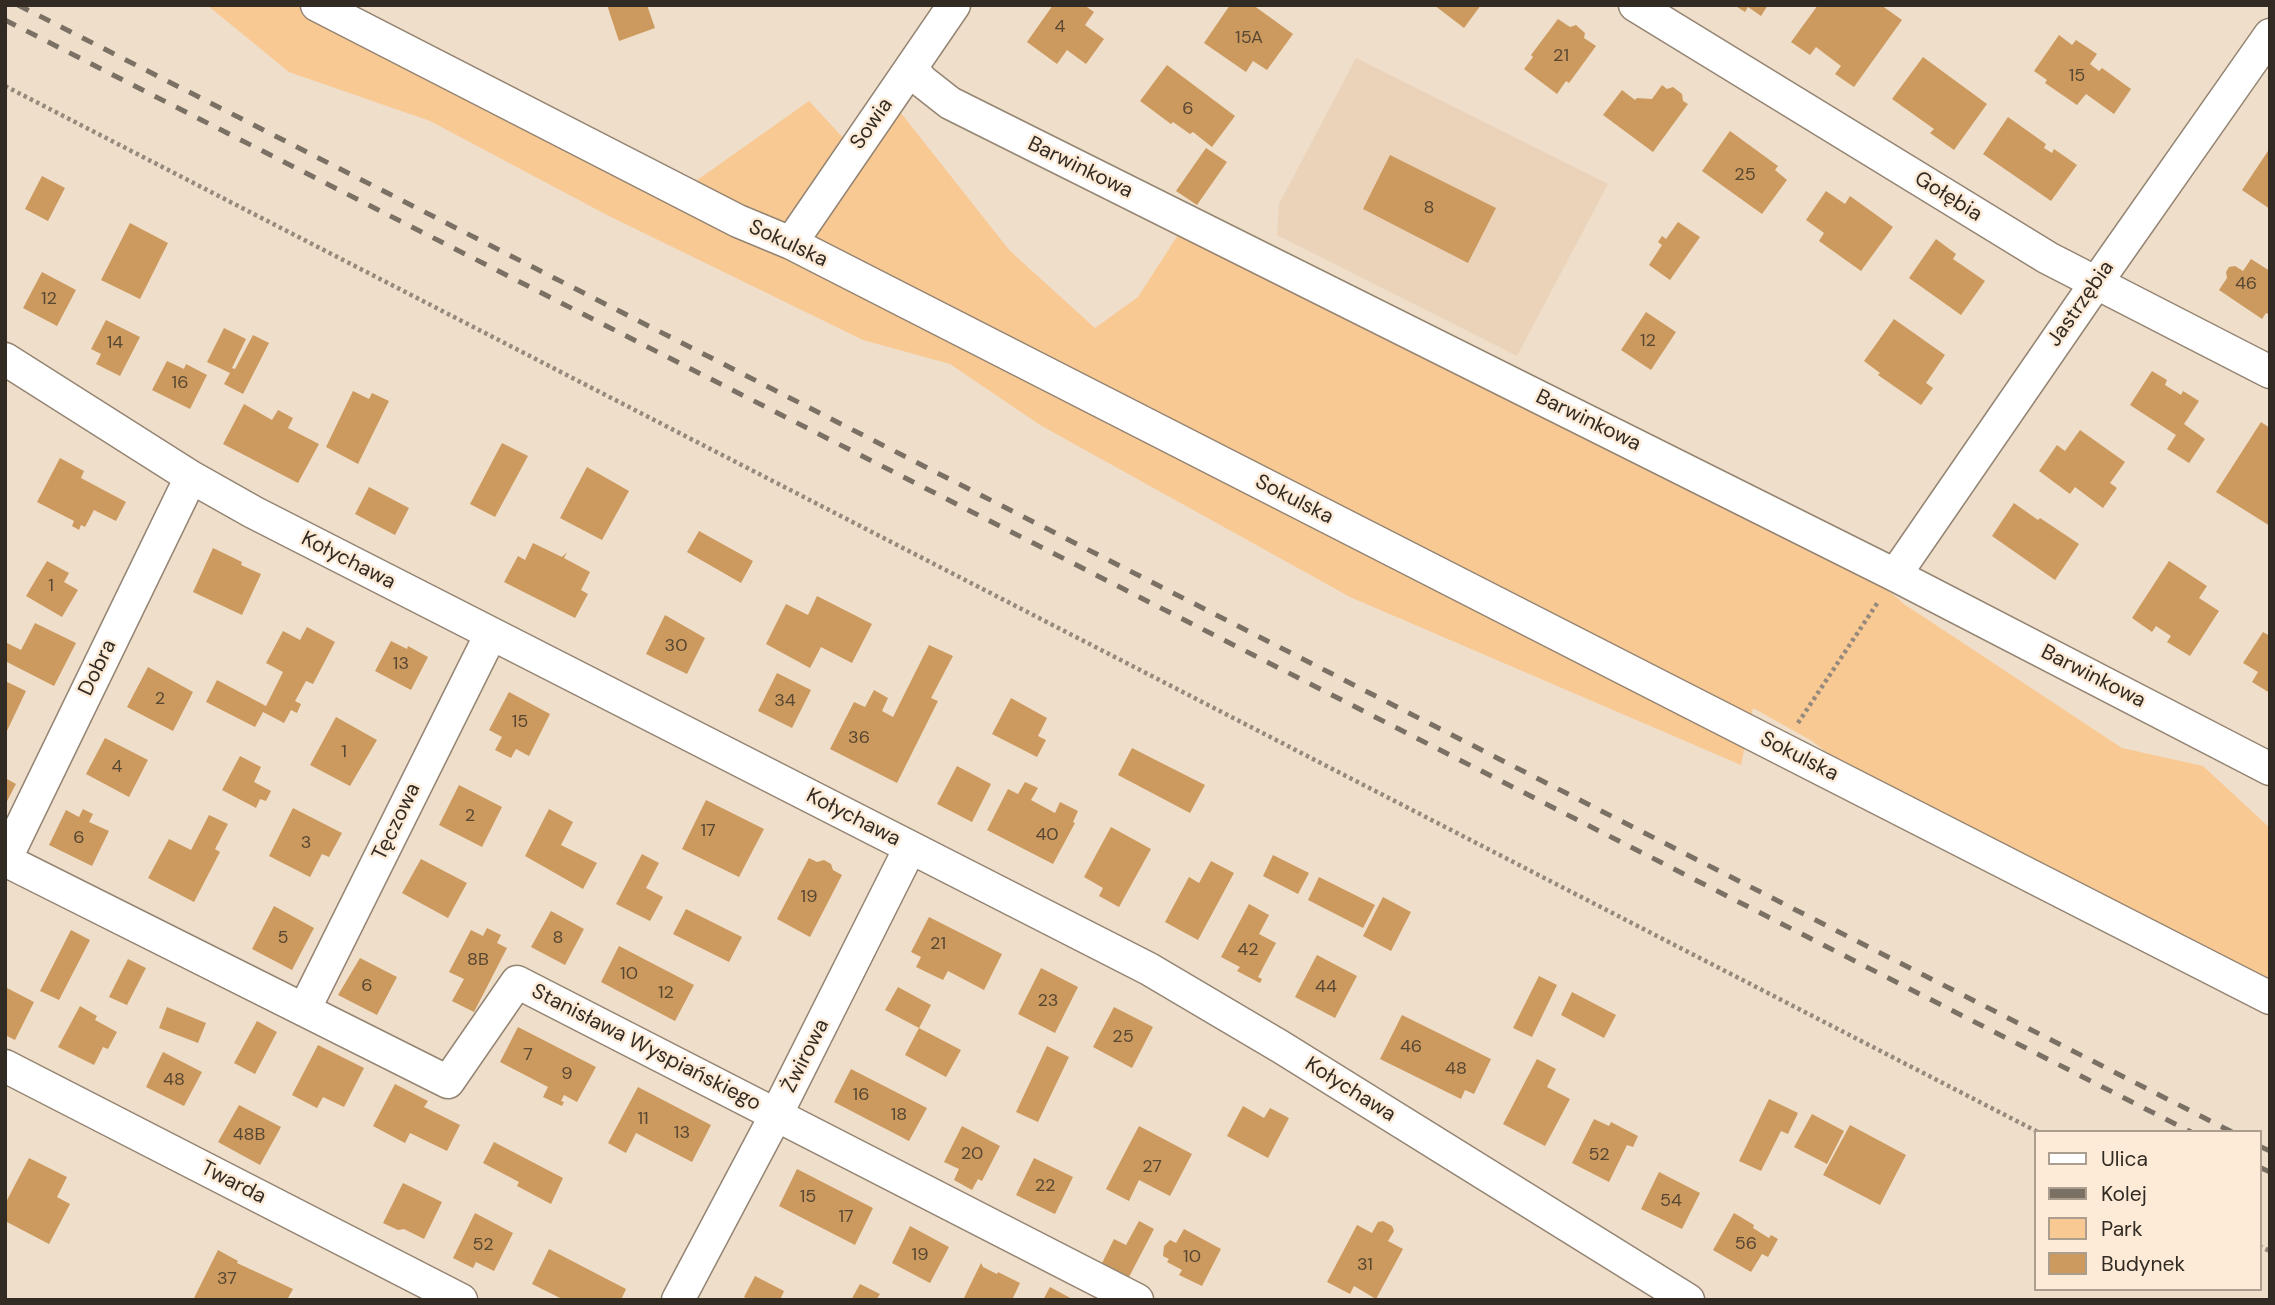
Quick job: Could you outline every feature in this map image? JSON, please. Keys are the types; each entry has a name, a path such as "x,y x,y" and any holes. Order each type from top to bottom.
{"street":[{"name":"Sokulska","path":"317,5 725,215 791,243 2270,998"},
{"name":"Sowia","path":"791,243 954,5"},
{"name":"Gołębia","path":"1635,5 2048,258 2270,372"},
{"name":"Jastrzębia","path":"1895,575 2270,35"},
{"name":"Barwinkowa","path":"911,68 922,81 950,103 1895,575 2270,769"},
{"name":"Kołychawa","path":"5,359 191,477 253,512 1149,969 1211,1004 1688,1300"},
{"name":"Dobra","path":"5,860 191,477"},
{"name":"Tęczowa","path":"304,1010 491,634"},
{"name":"Żwirowa","path":"678,1300 776,1115 910,848"},
{"name":"Stanisława Wyspiańskiego","path":"5,860 448,1082 517,982 1137,1300"},
{"name":"Twarda","path":"5,1066 461,1300"}],"path":[{"path":"5,86 2034,1130"},
{"path":"1781,748 1895,575"}],"shaded area":[{"path":"1356,58 1608,184 1517,356 1277,235 1279,204"}],"green space":[{"path":"207,5 300,5 547,137 693,183 809,101 861,157 897,108 1010,251 1095,328 1138,297 1178,235 1878,582 1904,604 2122,748 2203,766 2270,828 2270,988 1865,782 1812,741 1753,708 1741,765 1350,597 1040,425 950,364 863,340 609,216 430,121 289,72"}],"building":[{"path":"607,5 647,5 655,28 619,41"},
{"path":"1053,5 1084,5 1094,12 1085,25 1104,39 1086,64 1067,50 1057,64 1027,42"},
{"path":"1230,5 1253,5 1293,34 1267,70 1253,61 1246,72 1204,43"},
{"path":"1434,5 1481,5 1464,28"},
{"path":"1734,5 1768,5 1761,16 1748,7 1745,12"},
{"path":"1818,5 1881,5 1902,20 1854,87 1835,74 1841,66 1816,47 1810,55 1791,42"},
{"path":"1558,19 1570,27 1576,25 1585,33 1584,38 1596,46 1569,83 1566,81 1557,94 1524,69"},
{"path":"2059,35 2072,45 2076,40 2097,54 2090,64 2099,71 2102,68 2131,89 2114,114 2086,94 2077,105 2045,83 2047,80 2034,71"},
{"path":"1923,57 1987,104 1954,150 1930,133 1934,129 1892,99"},
{"path":"1167,65 1235,116 1212,147 1193,132 1190,134 1173,122 1171,124 1140,101"},
{"path":"1662,85 1667,89 1673,87 1682,94 1683,101 1688,104 1653,152 1603,115 1622,90 1635,100 1652,99"},
{"path":"2008,117 2046,144 2044,148 2052,153 2054,149 2077,165 2051,201 1983,154"},
{"path":"1730,131 1778,166 1775,170 1787,180 1762,214 1702,171"},
{"path":"1206,148 1227,162 1197,205 1176,191"},
{"path":"2270,148 2270,209 2242,190"},
{"path":"1390,155 1496,208 1468,263 1363,209"},
{"path":"42,176 65,188 48,221 25,209"},
{"path":"1826,191 1845,204 1850,196 1893,227 1861,271 1819,241 1824,233 1806,220"},
{"path":"1678,222 1700,237 1670,280 1649,265 1662,245 1658,242 1662,236 1666,239"},
{"path":"130,223 168,243 140,299 101,280"},
{"path":"1936,239 1956,254 1953,259 1985,281 1961,315 1909,278"},
{"path":"2251,259 2270,271 2270,315 2266,313 2262,319 2219,290 2227,278 2229,267 2235,266 2243,271"},
{"path":"42,272 76,290 57,326 23,308"},
{"path":"1646,312 1676,332 1651,370 1621,350"},
{"path":"1894,319 1945,355 1926,383 1933,388 1921,405 1878,375 1880,373 1864,361"},
{"path":"106,320 140,337 120,376 96,364 101,354 91,349"},
{"path":"224,328 246,339 232,368 235,369 253,335 269,343 243,394 224,384 230,373 207,362"},
{"path":"167,361 184,369 186,364 207,375 190,409 152,390"},
{"path":"2152,371 2167,380 2165,385 2181,395 2183,391 2199,401 2184,424 2205,439 2189,463 2167,449 2176,435 2130,405"},
{"path":"353,391 369,399 372,393 389,401 358,464 326,447"},
{"path":"244,404 272,420 278,410 293,418 288,428 319,444 298,483 223,444"},
{"path":"2261,422 2270,428 2270,526 2216,492"},
{"path":"2080,430 2125,462 2110,483 2117,488 2103,508 2075,487 2070,494 2039,471 2057,445 2065,451"},
{"path":"502,443 528,456 495,517 470,504"},
{"path":"60,458 84,471 81,478 126,502 116,521 94,510 85,527 81,525 79,530 72,526 74,521 37,502"},
{"path":"587,467 629,491 602,540 560,518"},
{"path":"369,487 409,508 395,535 355,514"},
{"path":"2014,503 2079,544 2055,580 1992,536"},
{"path":"699,531 753,561 741,583 687,552"},
{"path":"533,543 562,557 567,552 564,558 590,572 581,590 588,594 575,618 504,582 518,556 525,560"},
{"path":"213,548 261,574 242,615 193,592"},
{"path":"47,561 69,573 64,582 78,590 62,617 26,596"},
{"path":"2169,561 2207,586 2199,598 2219,611 2190,656 2167,642 2171,636 2156,626 2152,632 2132,618"},
{"path":"817,596 872,624 852,663 821,647 810,668 766,644 786,604 808,615"},
{"path":"665,615 705,638 687,674 646,654"},
{"path":"35,623 76,643 54,686 5,661 5,642 21,650"},
{"path":"307,627 335,642 313,684 306,681 295,701 301,704 297,713 291,710 284,723 263,712 255,727 206,702 217,680 266,706 283,672 266,663 283,631 300,640"},
{"path":"2263,632 2270,636 2270,693 2252,682 2258,672 2243,663"},
{"path":"391,641 407,649 408,646 428,657 411,690 375,671"},
{"path":"929,645 953,656 931,698 938,701 897,783 830,749 854,702 865,707 874,690 888,698 882,711 893,717"},
{"path":"148,667 193,692 173,731 127,707"},
{"path":"777,673 811,690 792,728 758,711"},
{"path":"5,681 26,691 5,735"},
{"path":"509,692 550,714 529,756 516,749 511,758 495,750 502,737 489,730"},
{"path":"1011,698 1047,718 1038,736 1046,740 1037,757 992,734"},
{"path":"336,717 377,740 350,786 310,765"},
{"path":"105,738 148,760 129,797 86,774"},
{"path":"1132,748 1205,785 1190,813 1118,775"},
{"path":"240,756 261,767 254,782 271,791 266,801 260,799 256,808 222,790"},
{"path":"957,766 991,784 972,822 937,804"},
{"path":"5,778 16,784 5,805"},
{"path":"1025,782 1038,788 1031,800 1055,813 1060,802 1078,811 1073,822 1075,823 1053,864 987,830 1008,789 1018,794"},
{"path":"459,785 502,807 482,847 439,825"},
{"path":"706,800 764,829 739,877 682,849"},
{"path":"293,808 342,833 329,857 322,854 310,877 269,856"},
{"path":"83,809 93,814 89,822 109,831 92,866 49,845 66,810 79,817"},
{"path":"549,809 573,822 561,845 597,863 583,889 525,856"},
{"path":"209,815 228,824 215,849 220,852 194,902 148,878 169,839 191,850"},
{"path":"1111,827 1151,849 1119,907 1099,896 1103,888 1084,877"},
{"path":"642,854 659,863 646,888 663,897 650,921 616,904"},
{"path":"1273,855 1309,873 1298,894 1263,876"},
{"path":"809,858 817,862 824,860 842,875 810,937 777,919"},
{"path":"421,859 467,883 448,918 402,893"},
{"path":"1211,861 1234,873 1198,940 1165,922 1189,877 1199,883"},
{"path":"1319,877 1375,905 1363,928 1308,900"},
{"path":"1383,897 1411,912 1391,951 1363,936"},
{"path":"1249,904 1269,915 1259,934 1276,943 1258,977 1262,979 1260,983 1237,971 1240,967 1221,957"},
{"path":"274,906 314,928 292,970 252,949"},
{"path":"686,909 742,937 729,962 673,934"},
{"path":"551,911 584,929 565,965 531,947"},
{"path":"929,917 1002,954 984,990 948,971 943,980 916,967 921,957 911,952"},
{"path":"487,928 501,935 497,943 507,948 474,1012 452,1001 464,979 449,972 471,930 483,936"},
{"path":"71,930 90,940 59,1000 40,991"},
{"path":"619,946 694,985 675,1021 601,982"},
{"path":"1317,955 1357,976 1335,1018 1295,997"},
{"path":"360,958 397,977 377,1015 338,995"},
{"path":"128,959 146,968 127,1005 109,997"},
{"path":"1041,968 1078,987 1055,1033 1018,1014"},
{"path":"1539,976 1557,985 1532,1037 1513,1028"},
{"path":"5,987 34,1002 15,1040 5,1035"},
{"path":"898,987 931,1005 919,1028 885,1010"},
{"path":"1572,992 1616,1015 1604,1038 1561,1015"},
{"path":"80,1006 97,1016 95,1020 117,1032 108,1049 103,1047 94,1065 58,1047"},
{"path":"167,1007 206,1023 198,1043 159,1028"},
{"path":"1114,1007 1153,1027 1132,1068 1093,1047"},
{"path":"1402,1015 1491,1059 1474,1094 1465,1090 1461,1099 1380,1059"},
{"path":"257,1021 277,1032 255,1074 234,1063"},
{"path":"518,1027 596,1067 577,1102 564,1095 562,1106 543,1097 548,1087 500,1062"},
{"path":"919,1028 961,1050 946,1077 905,1055"},
{"path":"318,1045 364,1068 344,1107 323,1097 317,1108 292,1095"},
{"path":"1047,1046 1069,1057 1038,1122 1016,1112"},
{"path":"163,1052 202,1072 184,1106 146,1087"},
{"path":"1537,1059 1556,1069 1547,1087 1570,1099 1545,1146 1503,1124"},
{"path":"851,1069 927,1108 909,1141 834,1102"},
{"path":"395,1084 428,1101 424,1107 460,1125 447,1151 410,1133 405,1143 373,1126"},
{"path":"638,1087 711,1125 692,1162 636,1133 626,1153 608,1143"},
{"path":"1769,1099 1798,1113 1788,1134 1781,1131 1761,1171 1739,1161"},
{"path":"239,1105 281,1127 260,1165 218,1142"},
{"path":"1243,1106 1264,1118 1270,1108 1289,1118 1268,1158 1227,1136"},
{"path":"1812,1114 1844,1131 1827,1164 1794,1147"},
{"path":"1594,1119 1609,1126 1611,1122 1638,1136 1633,1147 1627,1145 1609,1182 1572,1163"},
{"path":"1850,1125 1906,1155 1880,1205 1823,1175"},
{"path":"962,1126 1000,1146 982,1181 978,1179 972,1190 954,1180 959,1169 944,1162"},
{"path":"1139,1126 1192,1154 1170,1196 1139,1180 1129,1201 1106,1189"},
{"path":"494,1142 563,1178 551,1204 517,1186 519,1182 483,1163"},
{"path":"29,1158 67,1177 57,1197 70,1204 49,1244 5,1221 5,1204"},
{"path":"1034,1158 1073,1177 1055,1214 1016,1195"},
{"path":"797,1169 873,1208 855,1245 779,1206"},
{"path":"1659,1172 1700,1193 1682,1229 1641,1209"},
{"path":"403,1183 442,1202 424,1239 383,1223"},
{"path":"475,1213 513,1233 494,1271 476,1262 473,1268 453,1258"},
{"path":"1734,1213 1769,1238 1771,1235 1778,1239 1768,1257 1762,1254 1751,1272 1713,1250"},
{"path":"1139,1221 1154,1229 1129,1277 1102,1263 1114,1239 1126,1245"},
{"path":"1383,1221 1392,1226 1394,1231 1388,1241 1403,1249 1376,1299 1354,1286 1350,1294 1327,1282 1357,1225 1372,1233 1378,1222"},
{"path":"910,1226 949,1247 930,1283 892,1263"},
{"path":"1184,1229 1221,1249 1202,1286 1179,1275 1182,1270 1167,1262 1169,1259 1163,1256 1164,1246 1170,1240 1176,1243"},
{"path":"549,1249 626,1289 621,1300 564,1300 532,1284"},
{"path":"218,1250 238,1261 237,1263 293,1289 287,1300 193,1300"},
{"path":"981,1263 983,1267 1020,1283 1012,1300 963,1300"},
{"path":"755,1276 784,1291 780,1300 749,1300 744,1297"},
{"path":"860,1284 880,1294 876,1300 851,1300"},
{"path":"1050,1287 1074,1300 1043,1300"}],"railway":[{"path":"18,5 2228,1130"},
{"path":"5,20 2187,1130"},
{"path":"2261,1147 2270,1151"},
{"path":"2261,1168 2270,1172"}]}
